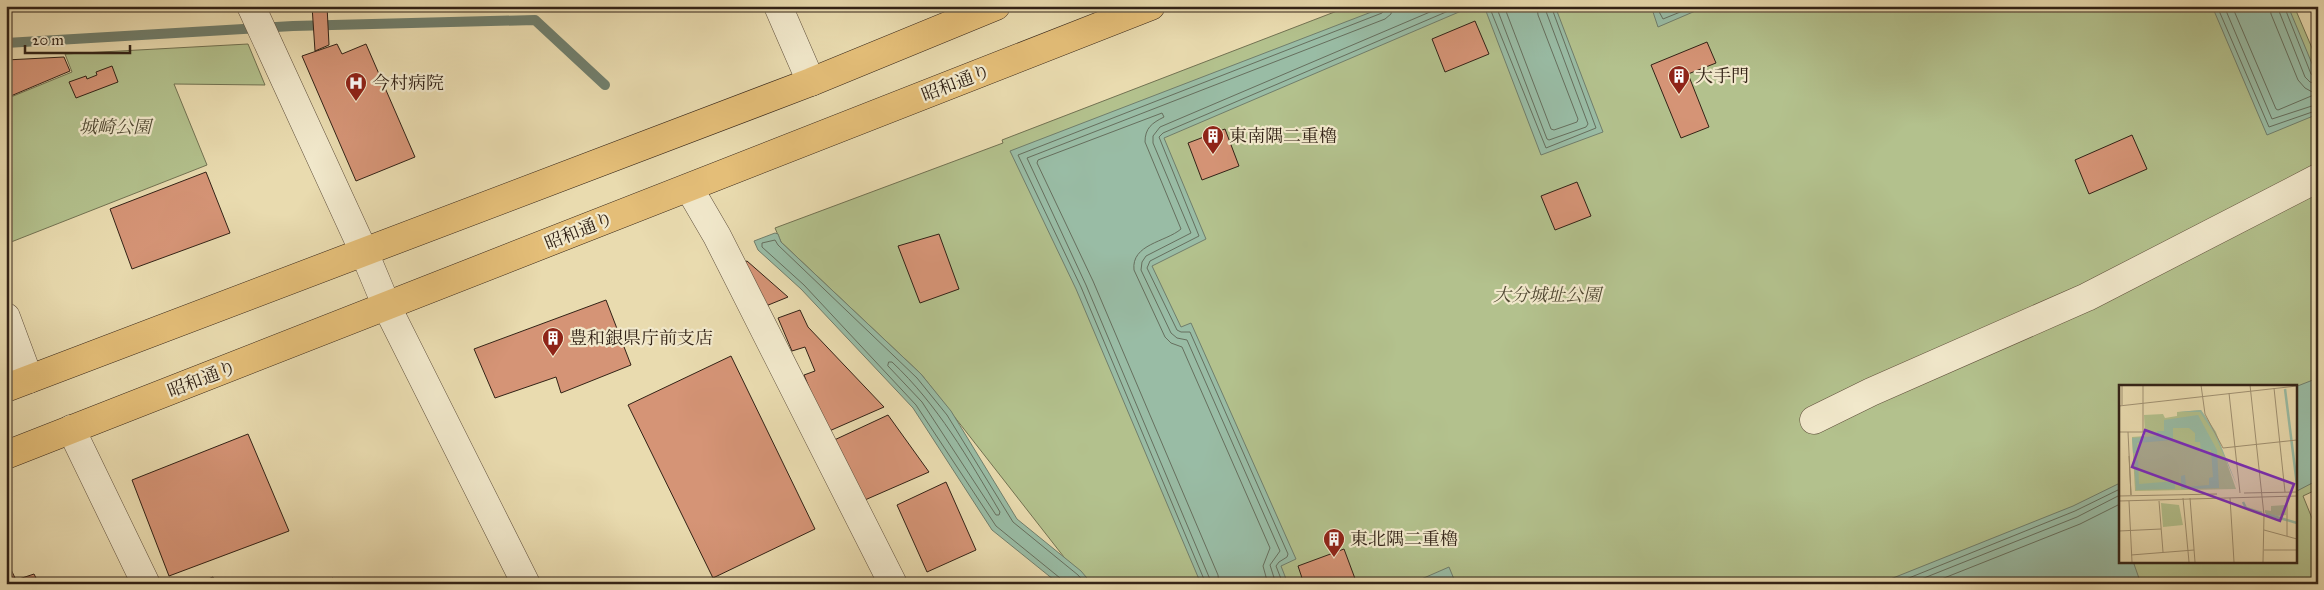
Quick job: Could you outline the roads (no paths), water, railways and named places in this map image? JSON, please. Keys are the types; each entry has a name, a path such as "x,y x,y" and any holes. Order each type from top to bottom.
{"highway":[{"path":"18,384 811,82 996,6"},
{"name":"昭和通り","path":"6,455 1150,6"}],"street":[{"path":"778,6 811,82"},
{"path":"252,9 364,252 387,307 526,584"},
{"path":"1814,420 1870,392 2087,297 2318,178"},
{"path":"689,188 717,236 893,584"},
{"path":"6,317 18,384"},
{"path":"72,429 146,584"}],"water":[{"path":"1387,6 1473,6 1164,138 1206,239 1152,266 1181,327 1191,323 1296,559 1281,566 1288,584 1201,584 1076,289 1010,151"},
{"path":"1484,6 1555,6 1603,132 1541,155"},
{"path":"1651,6 1707,6 1658,27"},
{"path":"2212,6 2288,6 2318,78 2318,114 2267,135"},
{"path":"775,233 778,234 781,242 921,374 951,411 1017,519 1081,571 1092,584 1059,584 992,530 913,408 801,289 758,250 754,241"},
{"path":"2318,378 2318,480 2296,491 2296,387"},
{"path":"2119,483 2119,562 2138,562 2134,564 2141,584 1890,584 1888,580 2073,506"},
{"path":"1449,567 1456,584 1410,584"}],"waterway":[{"path":"6,43 293,26 535,20 605,85"}],"place":[{"name":"大手門","path":"1679,95"},
{"name":"今村病院","path":"356,102"},
{"name":"東南隅二重櫓","path":"1213,155"},
{"name":"豊和銀県庁前支店","path":"553,357"},
{"name":"東北隅二重櫓","path":"1334,558"}],"park label":[{"name":"城崎公園","path":"115,127"},
{"name":"大分城址公園","path":"1547,295"}]}
